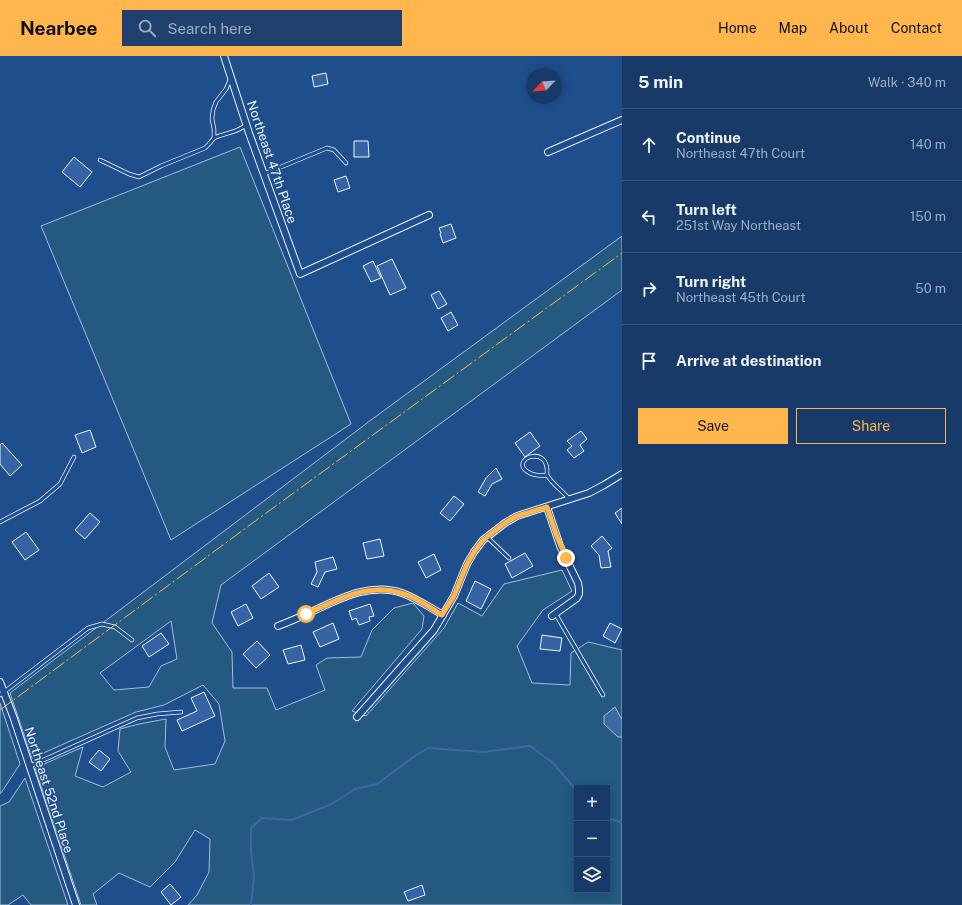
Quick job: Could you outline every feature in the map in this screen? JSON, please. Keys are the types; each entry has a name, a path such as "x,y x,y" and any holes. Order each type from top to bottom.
{"street":[{"name":"Northeast 47th Place","path":"224,56 246,125 300,274 429,214"},
{"path":"548,152 622,120"},
{"path":"357,716 434,630 454,596 467,564 474,552 487,537 517,516 589,493 622,474"},
{"path":"547,507 560,546 575,576 579,589 577,598 553,614"},
{"path":"278,626 352,594 366,591 385,590 401,593 411,597 442,615"},
{"name":"Northeast 52nd Place","path":"0,682 2,693 30,766 76,905"}],"lane":[{"path":"214,138 212,119 213,110 216,102 226,89 231,78"},
{"path":"100,160 139,177 161,166 205,148 214,138 243,128 246,125"},
{"path":"264,174 327,148 334,150 346,163"},
{"path":"547,475 538,475 525,470 523,462 526,458 532,456 540,457 545,462 547,475 569,500"},
{"path":"0,522 40,501 60,484 74,457"},
{"path":"487,537 509,558"},
{"path":"553,614 603,695"},
{"path":"2,693 88,628 102,624 115,628 132,640"},
{"path":"30,766 137,718 157,714 181,712"}],"shaded area":[{"path":"240,147 351,424 171,540 41,226"},
{"path":"622,236 622,290 221,585 212,623 232,652 233,688 267,688 276,710 325,690 316,665 327,658 361,657 372,630 394,608 413,603 424,616 422,629 352,711 366,716 444,628 458,603 482,616 504,584 562,570 572,591 543,610 517,646 532,683 570,685 571,653 588,642 622,650 622,905 188,905 197,895 209,872 210,839 195,830 175,862 150,887 119,873 93,894 97,905 81,905 35,768 83,747 75,776 103,787 131,772 118,751 120,729 166,719 165,747 174,770 215,764 225,741 219,704 203,685 164,705 136,712 32,758 10,693 371,420","holes":["171,621 177,659 161,666 149,687 114,690 100,673"]},
{"path":"0,703 20,764 0,794"},
{"path":"615,707 622,718 622,737 618,737 604,724 604,716"},
{"path":"25,778 68,905 31,905 23,895 8,905 0,905 0,806 9,802"}],"building":[{"path":"326,73 328,84 314,87 312,76"},
{"path":"354,141 368,141 369,157 354,157"},
{"path":"74,157 92,172 80,187 62,172"},
{"path":"346,176 350,188 338,192 334,180"},
{"path":"451,224 456,238 443,243 439,228"},
{"path":"392,259 406,288 390,295 377,266"},
{"path":"373,261 381,278 371,282 363,266"},
{"path":"439,291 447,304 438,309 431,295"},
{"path":"451,312 458,325 448,331 441,318"},
{"path":"90,430 96,447 82,453 75,435"},
{"path":"581,431 587,439 580,445 584,451 574,458 567,450 572,446 567,441"},
{"path":"530,432 540,446 525,457 515,443"},
{"path":"2,443 22,465 10,476 0,464 0,445"},
{"path":"496,468 502,479 492,484 485,496 478,492 486,478"},
{"path":"454,496 464,504 450,521 440,513"},
{"path":"622,508 622,524 615,513"},
{"path":"90,513 100,522 85,539 75,530"},
{"path":"26,532 39,550 25,560 12,542"},
{"path":"602,536 612,548 608,551 611,567 601,568 599,555 591,546"},
{"path":"380,539 384,556 367,559 363,543"},
{"path":"525,553 533,566 512,578 505,564"},
{"path":"434,554 441,570 426,578 418,562"},
{"path":"333,557 337,569 325,572 318,587 311,584 317,572 315,562"},
{"path":"269,573 279,587 261,599 252,586"},
{"path":"475,581 491,589 481,609 466,601"},
{"path":"246,604 253,618 238,626 231,612"},
{"path":"370,604 374,616 369,617 370,621 359,625 356,618 352,620 349,611"},
{"path":"333,623 339,639 320,647 313,632"},
{"path":"610,623 622,629 615,643 603,636"},
{"path":"161,633 169,644 149,657 142,646"},
{"path":"542,635 562,638 560,651 540,649"},
{"path":"257,641 270,655 256,668 243,654"},
{"path":"301,645 305,660 288,664 283,650"},
{"path":"204,692 215,716 182,731 177,720 197,711 191,698"},
{"path":"99,750 110,759 101,771 89,762"},
{"path":"170,884 181,897 171,905 161,892"},
{"path":"422,885 425,895 408,901 404,892"}],"waterway":[{"path":"251,905 254,876 251,852 251,828 262,818 291,820 332,804 355,789 377,784 428,748 484,752 530,746 553,763 574,788"},
{"path":"610,819 622,822"}],"power":[{"path":"0,710 622,253"}],"route":[{"path":"306,614 352,594 366,591 385,590 401,593 411,597 442,615 454,596 467,564 483,540 505,523 517,516 547,507 560,546 566,558"}]}
